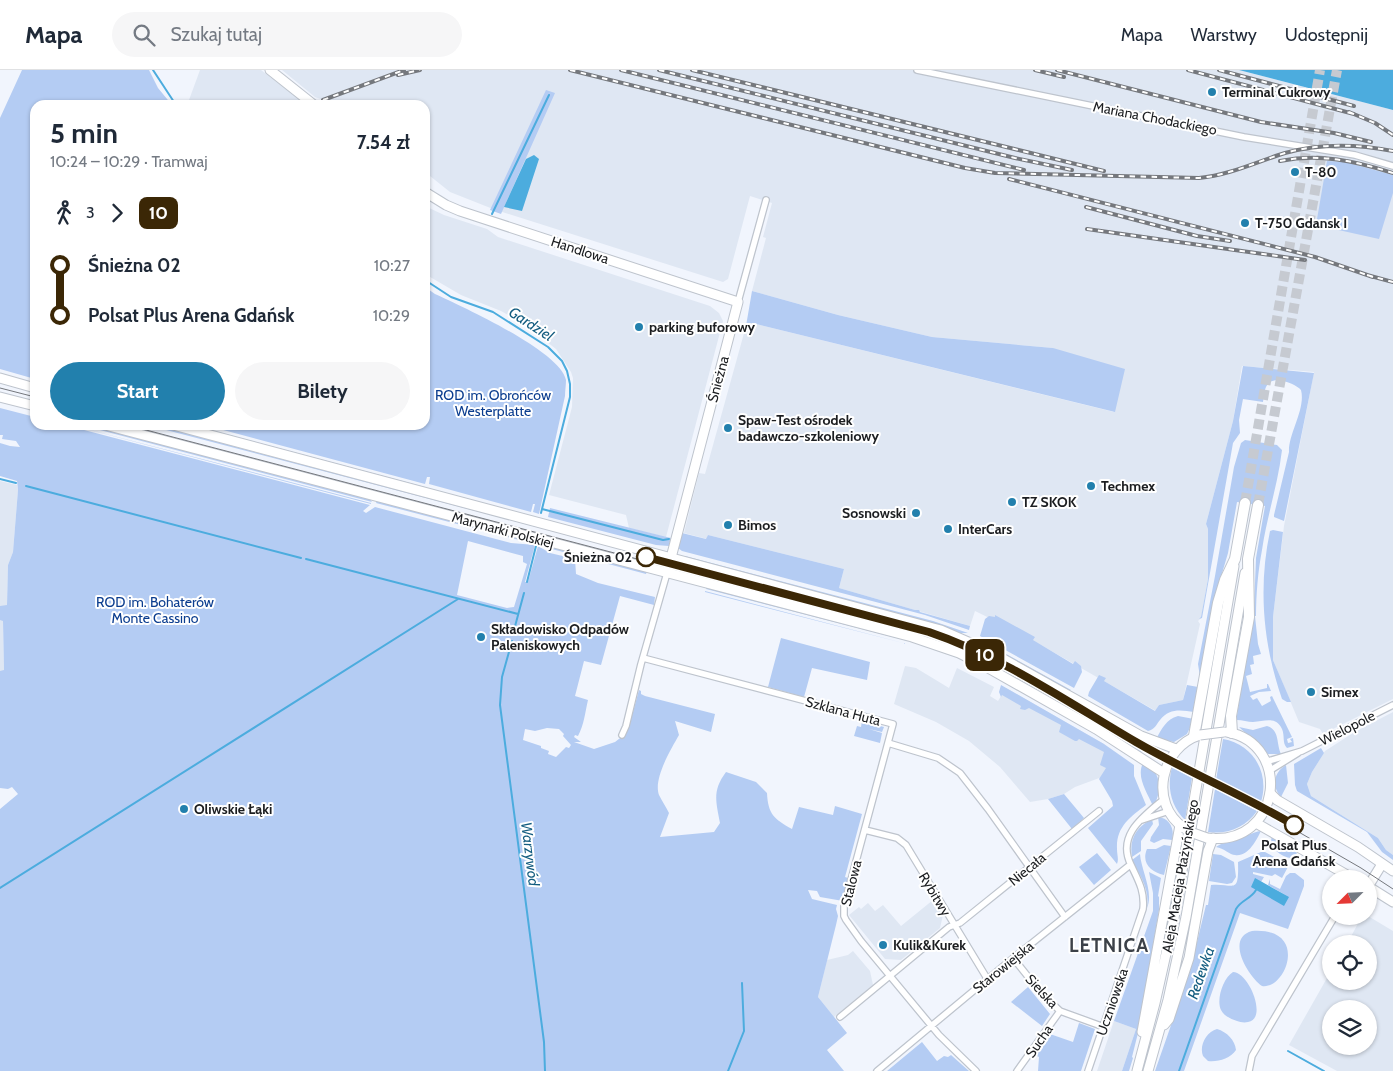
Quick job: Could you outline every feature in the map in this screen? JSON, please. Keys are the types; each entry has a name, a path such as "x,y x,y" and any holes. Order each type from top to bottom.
{"highway":[{"name":"Aleja Macieja Płażyńskiego","path":"1235,559 1245,502"},
{"name":"Aleja Macieja Płażyńskiego","path":"1248,559 1258,505"},
{"path":"1197,735 1218,603 1225,580 1235,559"},
{"path":"1228,732 1248,617 1248,559"}],"main road":[{"path":"270,70 308,100"},
{"name":"Handlowa","path":"430,195 460,211 738,302"},
{"name":"Śnieżna","path":"671,557 738,302"},
{"path":"0,378 30,387"},
{"path":"0,397 30,405"},
{"name":"Marynarki Polskiej","path":"124,430 912,637 959,654 1004,676 1096,729 1164,773"},
{"name":"Marynarki Polskiej","path":"192,430 671,557 952,634 989,651 1141,736 1176,749"},
{"path":"667,573 671,557"},
{"name":"Aleja Macieja Płażyńskiego","path":"1136,1071 1155,1003 1174,918 1235,559"},
{"name":"Aleja Macieja Płażyńskiego","path":"1148,1071 1161,1029 1186,917 1248,559"},
{"path":"1228,732 1249,742 1265,762 1269,772 1270,793 1266,808 1256,823 1239,834 1210,838 1193,833 1182,826 1169,811 1164,800 1164,773 1167,763 1176,749 1197,735 1228,732"},
{"path":"1270,793 1277,800 1358,847 1393,872"},
{"path":"1256,823 1338,870"},
{"path":"1136,1071 1152,976 1182,826"},
{"path":"1161,1029 1169,1019 1189,958 1210,838"},
{"path":"1378,871 1382,864"},
{"path":"1378,892 1393,902"}],"street":[{"name":"Mariana Chodackiego","path":"917,70 1244,137 1346,154 1393,166"},
{"name":"Śnieżna","path":"738,302 766,200"},
{"path":"622,735 667,573"},
{"name":"Szklana Huta","path":"643,658 893,724 888,743 938,758 960,773 984,803 1065,916"},
{"name":"Wielopole","path":"1269,772 1302,751 1393,705"},
{"name":"Stalowa","path":"888,743 844,906 844,916 931,1026 952,1050 976,1071"},
{"name":"Wielopole","path":"1265,762 1302,751"},
{"name":"Uczniowska","path":"1088,1071 1143,909 1142,890 1130,865 1126,844 1131,829 1164,800"},
{"name":"Niecała","path":"840,1017 949,927 960,923 1099,811"},
{"path":"1138,822 1169,811"},
{"name":"Rybitwy","path":"865,830 897,838 906,845 988,980"},
{"name":"Starowiejska","path":"877,1071 1130,865"},
{"path":"1249,1071 1252,1056 1330,925"},
{"name":"Sielska","path":"1014,959 1041,993 1060,1011 1104,1027"},
{"name":"Sucha","path":"1017,1071 1060,1011"}],"shaded area":[{"path":"200,70 261,70 300,100 189,100"},
{"path":"282,70 1239,70 1393,110 1393,699 1323,734 1320,729 1299,722 1273,660 1273,617 1284,526 1314,372 1242,366 1233,421 1206,524 1208,529 1208,579 1183,700 1159,705 1156,711 1020,633 975,611 970,626 839,588 844,569 708,535 707,539 684,533 699,473 705,474 746,326 752,323 1114,412 1053,348 932,337 838,315 752,291 766,238 763,237 772,203 750,196 728,279 723,282 493,209 450,192 430,176 430,100 324,100 315,97"},
{"path":"1239,70 1393,70 1393,110"},
{"path":"534,155 539,159 522,211 504,207 526,159"},
{"path":"430,208 487,229 498,237 710,306 719,313 723,321 666,537 629,528 626,515 549,495 572,407 573,378 571,372 556,349 524,324 501,311 461,295 430,277"},
{"path":"0,481 17,485 18,490 13,552 8,565 7,606 0,606"},
{"path":"0,620 3,620 4,671 0,671"},
{"path":"905,666 916,668 949,688 957,668 994,687 990,696 998,701 1006,688 1104,744 1110,774 1075,787 1064,794 1030,802 1000,767 969,741 936,722 894,704"},
{"path":"1393,712 1393,855 1386,850 1378,838 1311,796 1307,784 1325,751 1353,733"},
{"path":"1255,878 1289,897 1284,906 1251,887"},
{"path":"933,900 943,915 940,928 901,960 885,959 849,915 868,903 875,911 883,905 901,926"},
{"path":"1378,922 1393,931 1393,1071 1337,1071 1289,1045 1322,987 1322,990 1377,990 1377,935 1352,935 1357,925 1378,925"},
{"path":"853,951 870,971 873,985 834,1017 818,997 827,960 848,955"},
{"path":"1114,1021 1136,1029 1122,1071 1097,1071"}],"green space":[{"path":"22,70 149,70 158,88 168,100 30,100 30,378 0,369 0,118"},
{"path":"546,90 555,93 501,214 490,210"},
{"path":"1327,161 1345,162 1393,175 1393,193 1379,239 1316,225"},
{"name":"ROD im. Obrońców Westerplatte","path":"430,290 487,319 529,343 547,356 560,369 566,380 565,396 539,514 533,512 535,504 533,504 531,512 429,484 430,477 427,477 425,484 223,430 430,430"},
{"path":"752,291 838,315 932,337 1053,348 1125,369 1115,412 752,323 746,326"},
{"path":"1243,366 1314,373 1284,521 1274,517 1274,515 1289,445 1301,405 1301,390 1291,383 1276,380 1267,385 1263,402 1243,399 1239,420 1240,433 1233,443 1202,618 1199,619 1201,617 1208,579 1208,529 1206,524 1233,421"},
{"name":"ROD im. Bohaterów Monte Cassino","path":"0,408 30,416 30,430 84,430 370,505 363,511 366,513 375,507 511,543 535,545 525,582 528,582 538,546 550,553 575,559 576,574 598,583 655,597 654,605 620,596 601,665 584,661 575,696 588,700 582,728 578,736 575,735 574,737 581,742 574,742 594,749 615,742 624,735 639,690 645,696 715,714 711,732 675,721 679,735 664,764 658,781 659,795 669,813 660,837 714,832 720,823 716,802 717,791 726,772 756,782 767,793 769,806 776,819 792,829 799,807 833,815 835,806 862,814 845,877 848,878 843,901 820,897 817,891 808,890 812,899 837,905 838,916 818,997 847,1033 827,1050 844,1071 0,1071 0,809 18,794 12,787 8,789 0,788 0,671 4,670 3,621 0,620 0,606 7,605 8,565 13,552 18,490 17,481 0,476 0,443 20,447 16,441 2,439 3,435 0,435","holes":["468,541 523,556 523,562 527,564 514,607 507,608 457,595","547,728 559,729 571,745 569,748 566,747 556,757 548,754 549,751 541,748 541,746 523,740 525,729 535,731"]},
{"path":"90,430 371,503 371,504"},
{"path":"100,430 111,430 369,498 372,502"},
{"path":"166,430 178,430 651,557"},
{"path":"211,430 425,487 212,433"},
{"path":"1245,440 1277,445 1282,450 1258,574 1255,616 1261,654 1253,656 1254,664 1250,665 1252,674 1246,676 1250,692 1267,688 1268,684 1271,691 1259,692 1250,696 1253,700 1257,698 1262,706 1271,701 1270,697 1272,696 1292,737 1287,739 1288,743 1292,742 1290,739 1293,738 1294,746 1287,748 1282,729 1277,722 1270,720 1253,722 1237,720 1254,608 1256,558 1265,506 1237,502 1228,553 1213,604 1194,712 1180,710 1167,713 1154,728 1148,731 1088,696 1099,675 1106,678 1104,681 1155,711 1159,705 1183,700 1187,685 1198,687 1200,677 1198,664 1234,467 1241,443"},
{"path":"428,488 622,540 622,542 429,490"},
{"path":"377,501 647,571 646,574 548,548 541,544 376,503"},
{"path":"550,508 671,538 669,546 656,545 548,517"},
{"path":"1270,531 1283,532 1273,617 1273,660 1291,702 1282,699 1270,658 1264,616 1266,552"},
{"path":"682,533 706,539 708,535 844,569 839,588 970,626 969,630 925,615 682,551 678,548"},
{"path":"685,556 933,621 968,633 959,633"},
{"path":"681,571 915,633 960,648 995,666 1142,750 1141,753 986,662 681,573"},
{"path":"707,586 908,640 908,641 706,589"},
{"path":"705,591 907,644 705,592"},
{"path":"995,615 1035,637 1033,640 1073,664 1075,661 1081,666 1082,672 1074,688 980,636 985,619 989,616 995,617"},
{"path":"781,638 870,662 867,680 812,668 804,697 768,687"},
{"path":"979,639 1071,690 1069,691 984,644"},
{"path":"1001,685 1104,744 1134,765 1134,776 1146,805 1125,823 1119,835 1117,841 1117,864 1088,828 1113,806 1099,779 1106,768 1100,765 1104,752 1079,739 1075,741 1059,732 1061,725 1029,708 1025,710 1020,709 1021,706 1002,695 1001,697 999,692"},
{"path":"1178,716 1194,719 1187,734 1174,742 1156,739 1167,722"},
{"path":"862,721 884,727 882,732 869,729 882,733 880,743 854,736 857,726 861,727"},
{"path":"1267,726 1276,734 1281,754 1268,754 1239,727 1253,730"},
{"path":"1223,739 1243,747 1251,753 1257,762 1263,781 1261,802 1216,780"},
{"path":"1321,748 1324,753 1307,784 1311,796 1378,838 1386,850 1393,855 1393,860 1382,852 1367,832 1297,791 1294,764"},
{"path":"1143,763 1153,770 1158,778 1158,793 1153,806 1142,779 1141,768"},
{"path":"1286,765 1288,783 1281,797 1276,788 1275,780 1279,771"},
{"path":"1172,767 1192,778 1185,820 1176,808 1171,795"},
{"path":"1215,789 1257,811 1253,817 1235,829 1215,833 1208,832"},
{"path":"1064,794 1084,818 1072,829 1048,799"},
{"path":"1158,817 1166,820 1171,825 1173,832 1172,840 1163,839 1154,843 1150,841 1159,825"},
{"path":"1152,819 1153,824 1141,841 1141,851 1132,857 1131,851 1135,834 1146,822"},
{"path":"1261,831 1251,848 1244,854 1233,855 1216,847 1221,844"},
{"path":"1272,835 1297,853 1293,858 1288,858 1276,851 1272,844"},
{"path":"1164,845 1171,846 1164,875 1155,872 1148,866 1145,854 1147,849 1156,849"},
{"path":"1265,852 1289,865 1282,878 1275,874 1272,876 1253,872 1253,874 1264,877 1261,882 1255,879 1289,897 1268,885 1270,879 1270,884 1280,889 1286,876 1290,873 1295,873 1304,880 1304,886 1288,929 1240,913 1184,1071 1155,1071 1190,971 1206,905 1208,905 1211,885 1234,886 1237,880 1238,862"},
{"path":"1097,853 1111,870 1094,885 1079,867"},
{"path":"1140,854 1149,895 1147,908 1146,889 1132,860"},
{"path":"1213,854 1221,855 1234,862 1236,877 1232,883 1209,881"},
{"path":"1149,872 1161,878 1158,896 1159,910 1133,1058 1129,1071 1122,1071 1136,1029 1114,1021 1153,911 1153,893"},
{"path":"1252,931 1270,932 1281,938 1287,948 1288,959 1285,969 1279,979 1271,985 1262,986 1256,981 1242,957 1240,941 1244,935"},
{"path":"1233,972 1245,979 1254,996 1256,1013 1254,1019 1248,1022 1239,1022 1232,1019 1221,1010 1219,1001 1223,984"},
{"path":"1028,987 1050,1014 1042,1026 1011,1002"},
{"path":"1079,1023 1095,1029 1081,1071 1038,1071 1039,1057 1035,1055 1050,1034 1073,1042"},
{"path":"1217,1029 1230,1037 1236,1050 1224,1059 1208,1061 1202,1052 1204,1040"},
{"path":"922,1042 937,1061 944,1056 948,1057 951,1055 969,1071 887,1071"}],"waterway":[{"name":"Gardziel","path":"153,70 173,100"},
{"path":"492,214 549,95"},
{"name":"Gardziel","path":"430,283 451,297 493,312 548,347 562,361 567,371 570,397 541,513"},
{"path":"0,479 16,483"},
{"path":"26,486 301,558"},
{"path":"542,509 663,540 669,539"},
{"name":"Gardziel","path":"527,582 536,546"},
{"path":"306,559 518,614"},
{"name":"Gardziel","path":"514,630 524,593"},
{"path":"0,888 458,599"},
{"name":"Warzywód","path":"512,641 502,677 500,705 544,1042 545,1071"},
{"name":"Redewka","path":"1179,1071 1236,909 1256,890"},
{"path":"728,1071 744,1031 742,983"},
{"path":"1288,1051 1324,1071"}],"tunnel":[{"path":"1245,503 1320,70"},
{"path":"1258,505 1337,70"}],"tram line":[{"path":"0,388 30,396"},
{"path":"146,430 919,633 956,646 993,663 1146,751 1264,812 1361,868 1393,889"},
{"name":"10","path":"646,557 948,638 984,654 1137,743 1245,797 1294,825"}],"railway":[{"path":"323,100 404,70"},
{"path":"398,75 420,70"},
{"path":"570,70 965,168 995,173 1199,178 1243,168 1285,153 1312,147 1352,146 1393,151"},
{"path":"621,70 1024,170"},
{"path":"659,70 1015,158 1072,170"},
{"path":"692,70 1104,171"},
{"path":"1035,70 1064,77"},
{"path":"1057,70 1261,122 1334,133 1371,142"},
{"path":"1188,70 1354,114"},
{"path":"1219,70 1354,106"},
{"path":"1349,112 1375,123 1393,135"},
{"path":"1280,161 1323,158 1351,162 1393,173"},
{"path":"1009,179 1315,257 1373,277"},
{"path":"1086,207 1197,236 1230,241"},
{"path":"1087,229 1305,260"},
{"path":"1367,275 1393,282"}],"place":[{"name":"Terminal Cukrowy","path":"1212,92"},
{"name":"T-80","path":"1295,172"},
{"name":"T-750 Gdansk I","path":"1245,223"},
{"name":"parking buforowy","path":"639,327"},
{"name":"Spaw-Test ośrodek badawczo-szkoleniowy","path":"728,428"},
{"name":"Techmex","path":"1091,486"},
{"name":"TZ SKOK","path":"1012,502"},
{"name":"Sosnowski","path":"916,513"},
{"name":"Bimos","path":"728,525"},
{"name":"InterCars","path":"948,529"},
{"name":"Śnieżna 02","path":"646,557"},
{"name":"Składowisko Odpadów Paleniskowych","path":"481,637"},
{"name":"Simex","path":"1311,692"},
{"name":"Oliwskie Łąki","path":"184,809"},
{"name":"Polsat Plus Arena Gdańsk","path":"1294,825"},
{"name":"Kulik&Kurek","path":"883,945"}],"district":[{"name":"LETNICA","path":"1109,945"}]}
